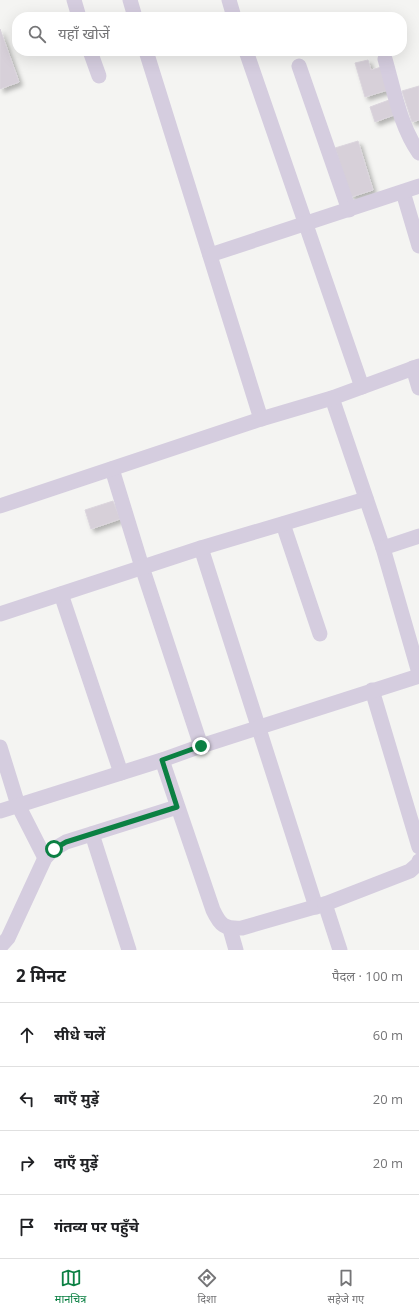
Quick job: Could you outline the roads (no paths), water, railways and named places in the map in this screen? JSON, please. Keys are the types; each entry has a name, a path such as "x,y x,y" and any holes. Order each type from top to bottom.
{"street":[{"path":"74,0 78,12"},
{"path":"130,0 134,12"},
{"path":"229,0 233,12"},
{"path":"92,56 98,76"},
{"path":"148,56 261,419"},
{"path":"248,56 362,387"},
{"path":"385,59 404,124 413,145 419,153"},
{"path":"299,66 349,210"},
{"path":"210,255 419,186"},
{"path":"402,192 419,246"},
{"path":"0,506 261,419 332,398 416,367 419,388"},
{"path":"0,811 260,728 419,674 383,548 332,398"},
{"path":"112,469 142,567 201,746"},
{"path":"0,614 201,548 366,499"},
{"path":"283,524 320,634"},
{"path":"383,548 419,536"},
{"path":"201,548 260,728 321,905 340,950"},
{"path":"61,594 121,773"},
{"path":"372,690 419,847"},
{"path":"0,747 18,805 45,858"},
{"path":"162,760 213,910 218,922 230,929 242,928 321,905 410,871 418,864 419,861"},
{"path":"0,947 8,938 45,858 54,849 66,842 177,807"},
{"path":"92,834 130,950"},
{"path":"230,929 236,950"}]}
